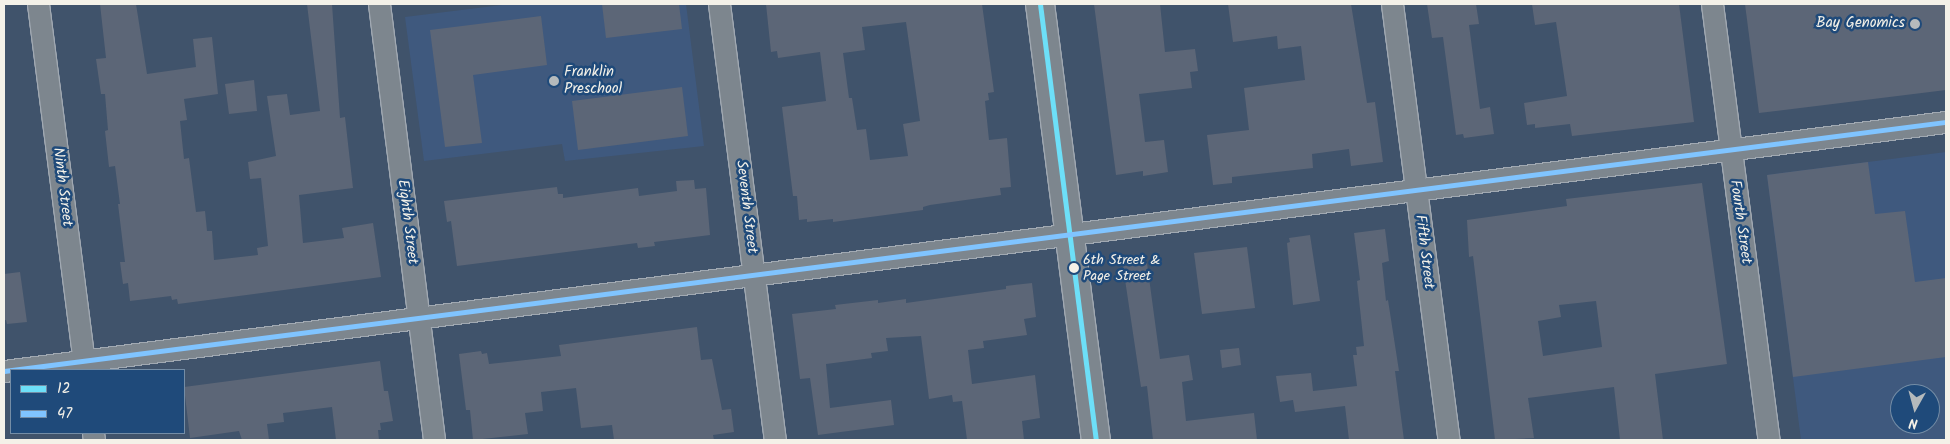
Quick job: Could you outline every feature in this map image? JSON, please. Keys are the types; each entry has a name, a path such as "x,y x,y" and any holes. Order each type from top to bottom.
{"street":[{"name":"Ninth Street","path":"38,4 84,366"},
{"name":"Eighth Street","path":"379,4 434,440"},
{"name":"Seventh Street","path":"720,4 775,440"},
{"path":"1040,4 1096,440"},
{"name":"Fifth Street","path":"1392,4 1449,440"},
{"name":"Fourth Street","path":"1712,4 1769,440"},
{"path":"36,369 84,366 419,318 1946,122"}],"shaded area":[{"name":"Franklin Preschool","path":"511,4 686,4 704,146 565,161 562,144 424,161 405,17"},
{"path":"1946,152 1946,440 1801,440 1767,175"}],"building":[{"path":"100,4 136,4 147,74 196,67 193,39 212,37 218,94 184,99 187,120 180,121 184,159 189,158 196,212 205,211 207,231 212,231 214,260 258,255 257,248 268,246 261,178 250,179 248,162 276,156 267,96 287,94 290,115 320,111 307,4 332,4 340,118 345,117 353,188 299,195 303,243 344,238 342,228 373,223 381,277 178,304 177,299 172,300 171,296 130,301 128,283 123,284 120,262 125,262 118,204 120,204 115,166 109,167 105,131 108,130 105,94 101,94 96,59 106,58"},
{"path":"602,4 679,4 682,29 606,38"},
{"path":"766,4 982,4 994,92 988,93 989,100 985,101 989,140 1007,138 1011,187 1000,188 1001,195 930,205 923,207 923,210 833,222 833,219 807,222 807,219 799,220 797,196 793,196 782,107 826,101 820,52 778,58 777,51 771,52","holes":["906,22 920,121 903,124 908,156 870,160 866,129 857,130 852,98 849,98 843,53 865,50 862,27"]},
{"path":"1094,4 1160,4 1165,52 1195,49 1198,71 1190,72 1192,88 1139,94 1145,142 1164,140 1168,172 1143,176 1143,171 1116,175"},
{"path":"1228,4 1351,4 1367,103 1375,102 1383,162 1351,166 1349,149 1312,154 1313,168 1232,177 1232,183 1213,185 1207,135 1249,130 1244,88 1305,80 1301,46 1278,49 1277,36 1233,42"},
{"path":"1427,4 1476,4 1479,24 1469,25 1480,109 1490,107 1494,134 1464,138 1463,134 1456,135 1443,37 1432,38"},
{"path":"1532,4 1679,4 1694,122 1572,136 1570,124 1535,128 1535,124 1527,125 1524,103 1567,96 1556,22 1535,25"},
{"path":"1745,4 1946,4 1946,90 1759,113"},
{"path":"541,16 547,65 473,75 482,143 445,147 430,30"},
{"path":"254,80 257,111 229,114 225,84"},
{"path":"682,87 688,136 578,150 572,101"},
{"path":"1868,162 1875,214 1905,211 1915,282 1946,278 1946,357 1793,377 1767,175"},
{"path":"694,180 695,189 706,188 710,235 654,242 655,246 638,248 637,243 457,266 451,221 447,222 444,201 557,187 558,194 563,194 563,198 638,188 639,196 677,191 676,181"},
{"path":"1702,183 1727,364 1655,374 1663,440 1620,440 1614,387 1528,398 1534,438 1495,440 1473,256 1469,257 1467,220 1567,206 1566,199","holes":["1596,301 1602,347 1543,356 1538,321 1561,317 1559,305"]},
{"path":"1385,229 1389,261 1382,263 1386,301 1388,300 1399,371 1395,371 1404,440 1349,440 1345,406 1295,412 1293,400 1280,402 1276,376 1311,373 1313,391 1357,386 1353,355 1357,355 1356,347 1364,346 1357,281 1360,280 1354,233"},
{"path":"1310,235 1320,301 1293,305 1287,243 1290,242 1289,238"},
{"path":"1247,247 1255,308 1202,314 1194,253"},
{"path":"1147,263 1160,359 1189,355 1193,380 1182,382 1186,421 1254,413 1257,440 1153,440 1147,386 1141,387 1123,266"},
{"path":"20,272 27,322 7,324 6,320 4,320 4,274"},
{"path":"1032,283 1036,317 1024,319 1027,335 983,341 984,348 968,350 972,384 1035,375 1040,418 1022,421 1024,440 967,440 962,401 953,402 952,395 929,399 921,336 886,338 888,351 871,353 872,358 826,364 830,408 891,400 894,425 818,435 810,378 800,379 792,314 836,309 835,305 878,300 878,303 906,299 906,303 1006,289 1006,286"},
{"path":"697,327 701,360 712,359 722,410 731,409 734,432 713,435 714,440 614,440 612,425 581,428 576,388 541,392 543,411 525,413 528,434 473,440 470,410 466,410 459,354 481,351 482,354 487,353 489,364 561,356 559,345"},
{"path":"1239,348 1241,365 1222,368 1220,350"},
{"path":"380,361 384,391 388,391 393,421 380,423 381,430 378,430 379,440 336,440 332,407 283,413 284,422 267,424 269,440 242,440 239,431 190,438 185,387"}],"transit line":[{"name":"12","path":"1040,4 1096,440"},
{"name":"47","path":"20,369 1946,122"},
{"name":"47","path":"4,371 10,370"}],"place":[{"name":"Bay Genomics","path":"1915,24"},
{"name":"Franklin Preschool","path":"554,81"},
{"name":"6th Street & Page Street","path":"1074,268"}]}
